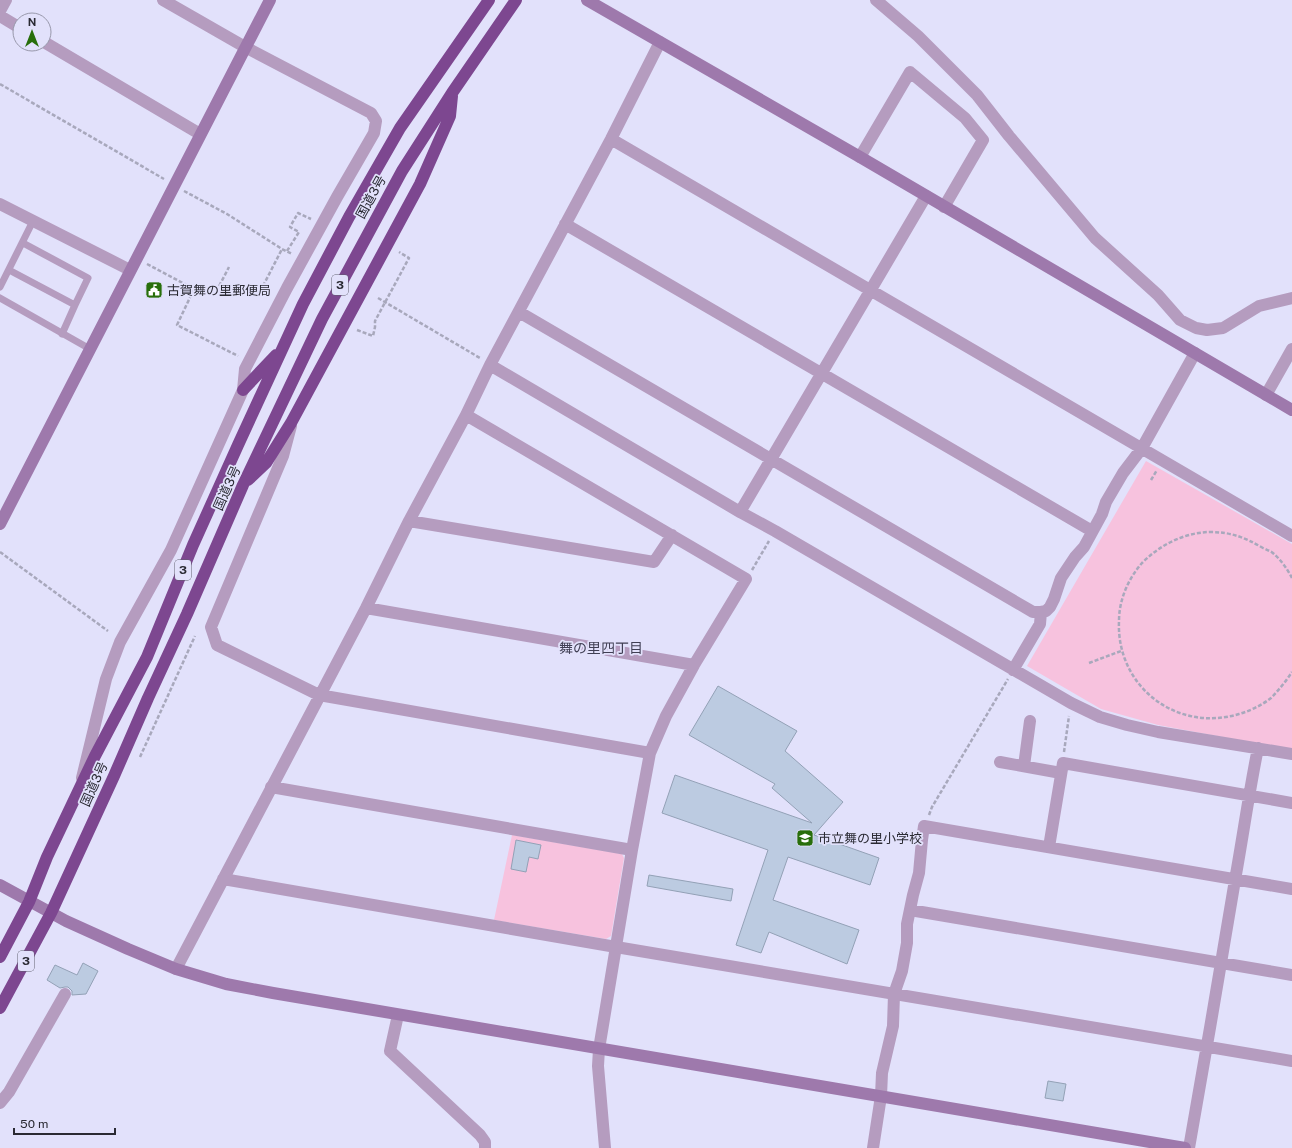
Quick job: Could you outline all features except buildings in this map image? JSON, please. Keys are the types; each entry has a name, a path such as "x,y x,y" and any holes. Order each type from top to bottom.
{"highway":[{"name":"国道3号","path":"0,957 29,902 48,857 95,756 147,657 193,545 303,304 349,217 400,128 489,0"},
{"name":"国道3号","path":"0,1008 51,913 244,485 322,319 402,171 452,93 516,0"},
{"path":"244,485 266,464 291,423 420,184 450,116 452,93"},
{"path":"244,390 283,347"}],"street":[{"path":"0,11 6,0"},
{"path":"79,790 106,679 120,642 171,550 244,390 245,369 333,204 374,133 376,120 371,113 245,47 163,0"},
{"path":"0,524 270,0"},
{"path":"587,0 860,157 1292,410"},
{"path":"876,0 918,36 977,95 1009,136 1095,238 1158,295 1180,320 1196,328 1207,330 1223,328 1259,306 1292,298"},
{"path":"0,16 12,23"},
{"path":"176,969 366,608 409,521 466,416 490,365 660,42"},
{"path":"52,47 200,134"},
{"path":"860,157 910,72 965,118 983,140 944,207"},
{"path":"610,139 1292,536"},
{"path":"740,512 926,196"},
{"path":"0,204 130,270"},
{"path":"565,224 1092,531"},
{"path":"519,312 1033,612 1046,611 1050,606 1062,578 1075,556 1084,547 1102,514 1106,502 1123,473 1142,448 1195,353"},
{"path":"1266,395 1292,348"},
{"path":"490,365 740,512 775,530 1071,703 1100,717 1158,732 1292,754"},
{"path":"466,416 746,578 694,665 666,716 650,753 632,850 599,1049 598,1066 605,1148"},
{"path":"291,423 283,456 211,627 217,645 319,695 650,753"},
{"path":"409,521 654,562 672,535"},
{"path":"366,608 694,665"},
{"path":"1013,670 1040,624 1041,612"},
{"path":"1024,766 1030,721"},
{"path":"1189,1148 1208,1047 1220,963 1258,748"},
{"path":"1000,762 1024,766 1062,768 1249,795 1292,803"},
{"path":"1049,847 1062,768"},
{"path":"271,787 632,850"},
{"path":"873,1148 881,1096 882,1073 893,1026 894,994 902,971 907,942 907,924 912,895 919,872 924,826 1292,888"},
{"path":"223,879 1292,1061"},
{"path":"0,885 29,902 128,949 176,969 226,984 281,995 1185,1148"},
{"path":"910,910 1292,975"},
{"path":"0,1104 65,994"},
{"path":"398,1014 390,1051 480,1135 485,1142 485,1148"}],"lane":[{"path":"0,287 33,222"},
{"path":"23,242 88,278 62,334"},
{"path":"9,270 75,305"},
{"path":"0,298 90,349"}],"path":[{"path":"0,84 227,214 292,254"},
{"path":"287,251 300,232 290,227 298,213 313,220"},
{"path":"263,286 282,249"},
{"path":"357,330 373,336 375,321 409,258 399,252"},
{"path":"136,258 194,289 215,294 229,267"},
{"path":"194,289 177,325 239,357"},
{"path":"378,298 490,365"},
{"path":"746,578 775,530"},
{"path":"1292,578 1274,554 1246,538 1218,532 1203,532 1179,538 1166,544 1147,558 1137,569 1127,586 1120,606 1118,630 1121,650 1139,684 1148,694 1172,711 1192,716 1217,718 1231,716 1251,710 1271,698 1284,684 1292,672"},
{"path":"0,552 108,631"},
{"path":"140,757 195,636"},
{"path":"1089,663 1121,650"},
{"path":"924,826 932,807 1013,670"},
{"path":"1062,768 1071,703"}],"shaded area":[{"path":"1146,461 1292,544 1292,750 1158,725 1101,709 1027,666"},
{"path":"512,835 622,854 624,858 611,936 606,939 494,920"}],"place":[{"name":"古賀舞の里郵便局","path":"154,290"},
{"name":"市立舞の里小学校","path":"805,838"}],"district":[{"name":"舞の里四丁目","path":"601,648"}]}
